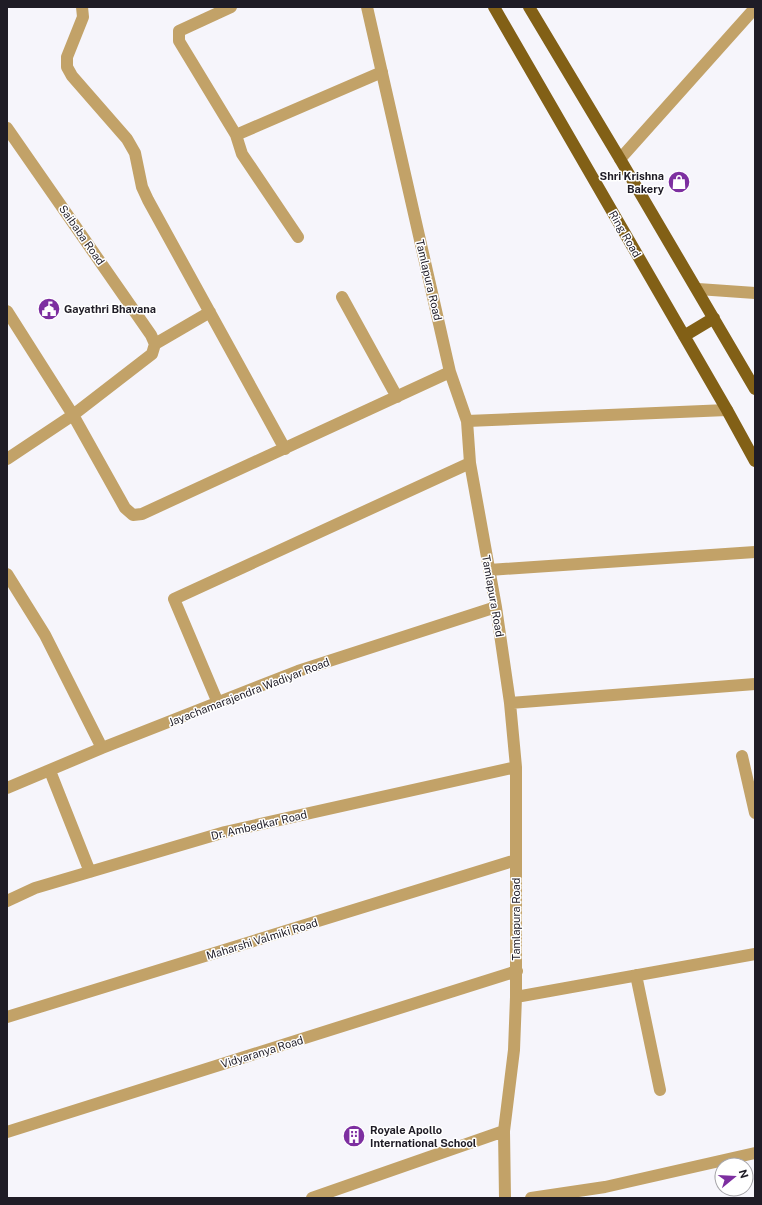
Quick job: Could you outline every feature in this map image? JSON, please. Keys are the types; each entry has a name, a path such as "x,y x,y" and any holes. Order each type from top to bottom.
{"main road":[{"name":"Ring Road","path":"494,7 755,461"},
{"path":"529,7 698,289 755,389"},
{"path":"684,336 714,318"}],"street":[{"path":"82,7 83,17 67,57 67,67 72,76 127,139 135,153 142,187 148,200 284,449"},
{"path":"231,7 180,31 179,41 236,135 242,154 298,237"},
{"name":"Tamlapura Road","path":"367,7 450,372 467,421 470,463 496,607 510,703 516,767 517,971 514,1050 504,1131 505,1198"},
{"path":"620,159 755,8"},
{"path":"236,135 382,72"},
{"name":"Saibaba Road","path":"7,128 151,335 155,344"},
{"path":"698,289 755,293"},
{"path":"342,297 397,397"},
{"path":"7,311 73,414 125,508 133,514 142,514 450,372"},
{"path":"7,459 73,414 152,354 155,344 210,312"},
{"path":"467,421 727,410"},
{"path":"218,703 174,600 470,463"},
{"path":"489,570 755,552"},
{"path":"7,574 45,635 102,748"},
{"name":"Jayachamarajendra Wadiyar Road","path":"7,788 102,748 298,672 496,607"},
{"path":"510,703 755,684"},
{"path":"742,756 755,813"},
{"name":"Dr. Ambedkar Road","path":"7,901 35,888 225,832 516,767"},
{"path":"50,771 90,872"},
{"name":"Maharshi Valmiki Road","path":"7,1017 516,860"},
{"path":"516,997 755,954"},
{"name":"Vidyaranya Road","path":"7,1132 517,971"},
{"path":"636,976 660,1090"},
{"path":"312,1198 504,1131"},
{"path":"531,1198 605,1187 755,1152"}],"place":[{"name":"Shri Krishna Bakery","path":"679,182"},
{"name":"Gayathri Bhavana","path":"49,309"},
{"name":"Royale Apollo International School","path":"354,1136"}]}
